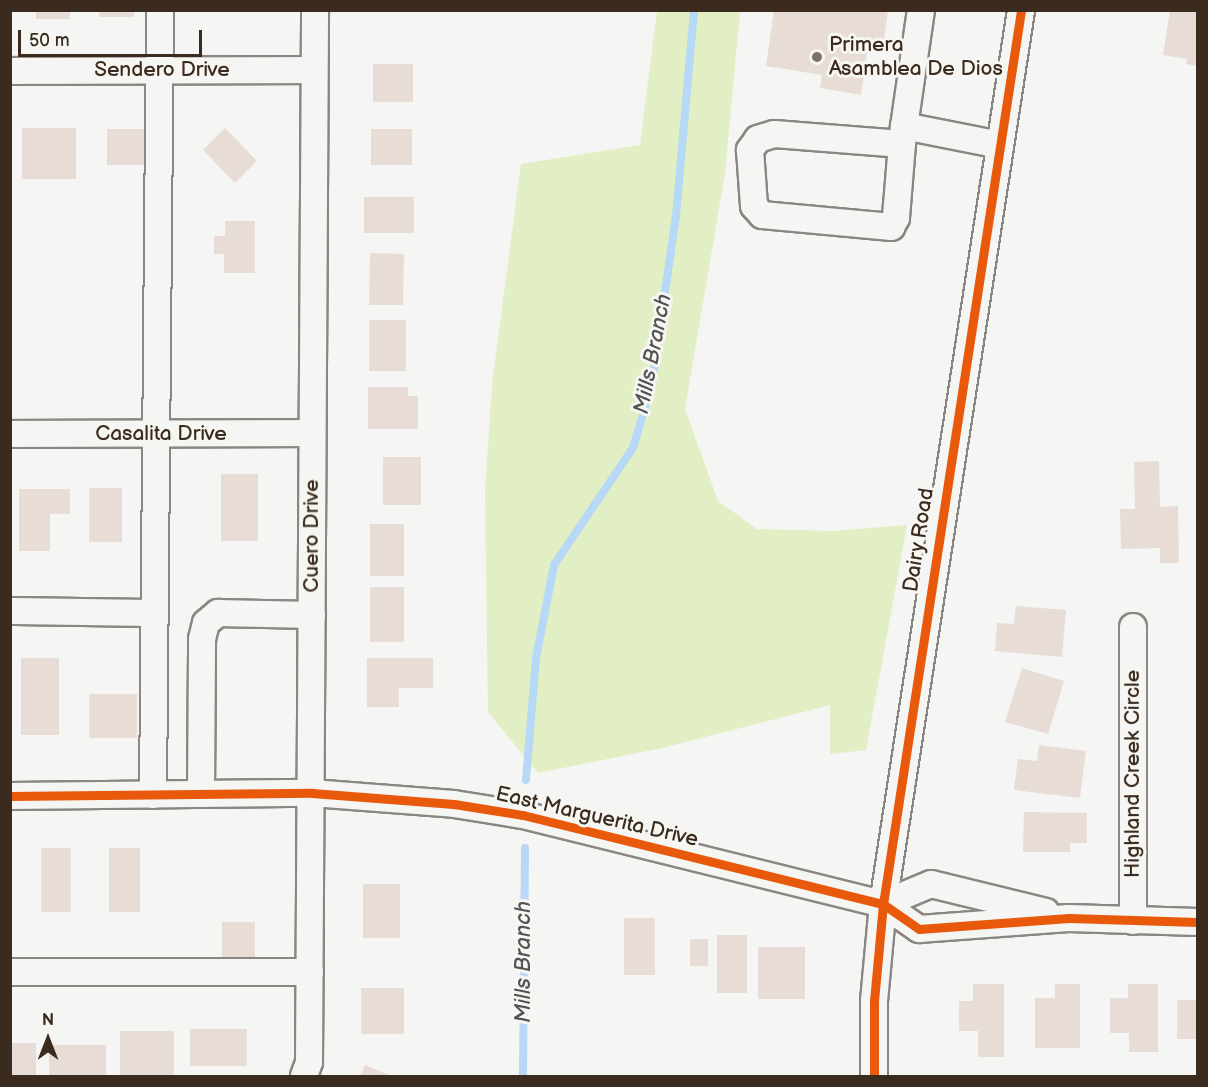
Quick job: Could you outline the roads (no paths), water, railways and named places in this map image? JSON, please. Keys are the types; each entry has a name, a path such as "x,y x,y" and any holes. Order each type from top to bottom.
{"street":[{"path":"153,795 160,10"},
{"name":"Cuero Drive","path":"307,1069 312,793 315,10"},
{"path":"921,10 903,135 896,218 891,227 762,215 754,206 750,150 758,139 774,134 903,135 1000,146"},
{"name":"Dairy Road","path":"874,1077 874,1001 883,904 1021,10"},
{"name":"Sendero Drive","path":"10,71 314,70"},
{"name":"Casalita Drive","path":"10,434 312,433"},
{"path":"10,611 154,613"},
{"path":"201,794 206,623 219,613 312,615"},
{"name":"Highland Creek Circle","path":"1133,627 1133,921"},
{"name":"East Marguerita Drive","path":"10,796 312,793 454,804 522,815 883,904"},
{"path":"883,904 931,884 1069,918"},
{"path":"883,904 919,929 1069,918 1197,921"},
{"path":"10,972 310,972"}],"waterway":[{"name":"Mills Branch","path":"526,780 536,658 554,565 633,448 652,384 676,216 694,10"},
{"name":"Mills Branch","path":"523,1076 525,848"}],"place":[{"name":"Primera Asamblea De Dios","path":"817,57"}]}
